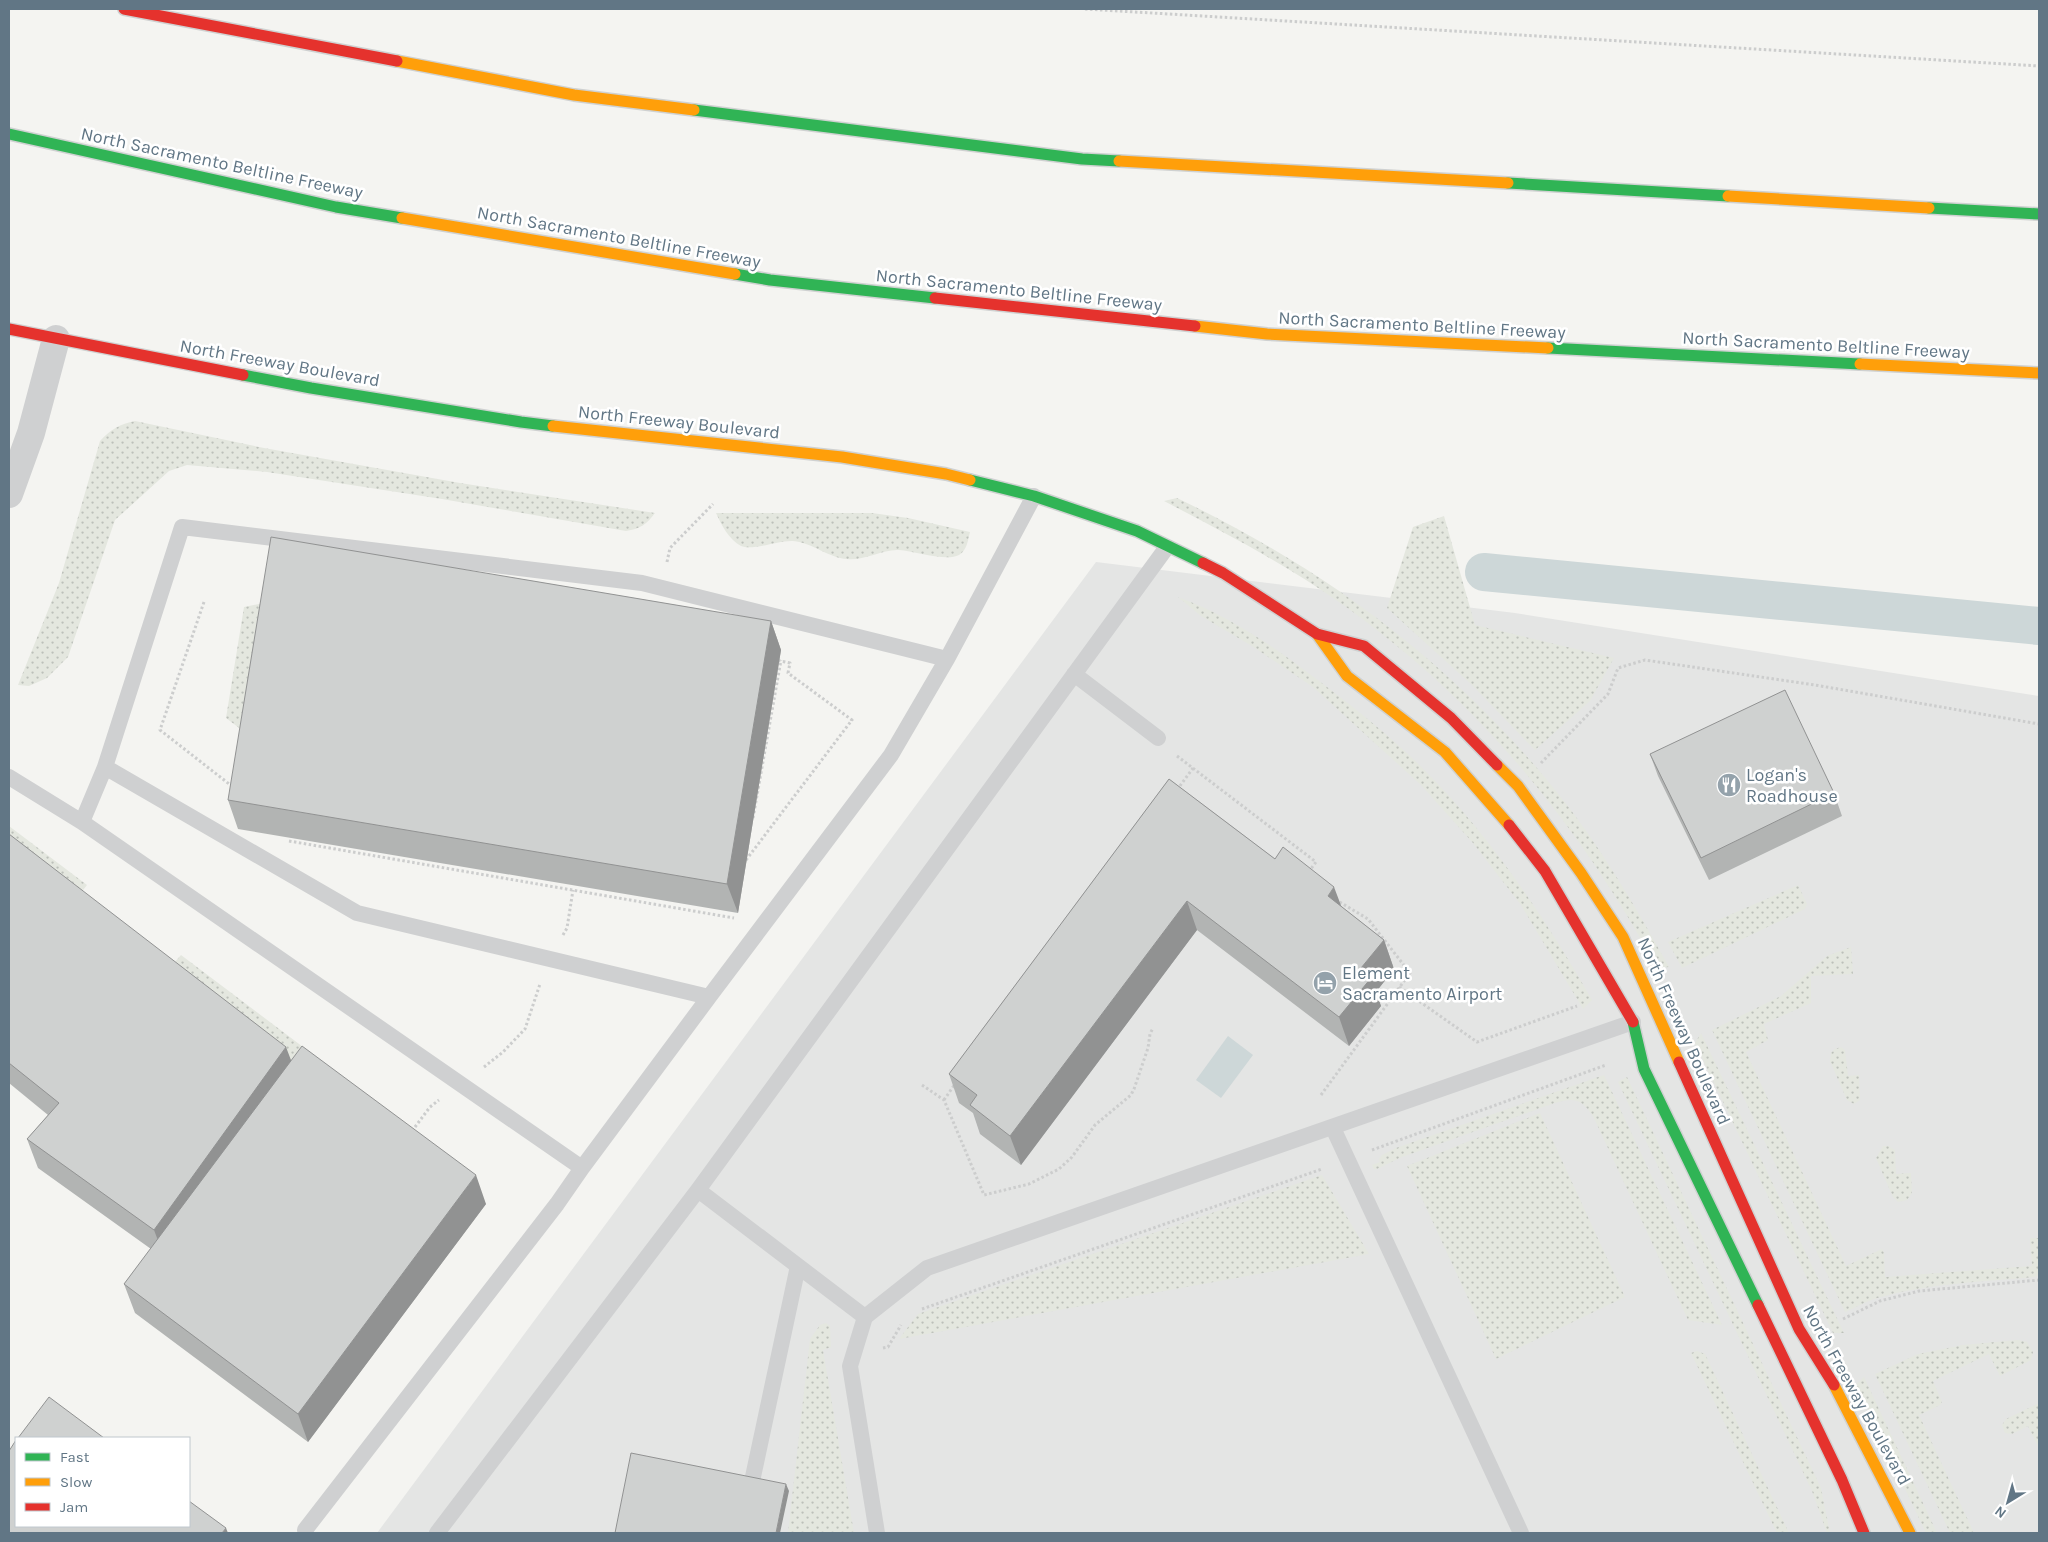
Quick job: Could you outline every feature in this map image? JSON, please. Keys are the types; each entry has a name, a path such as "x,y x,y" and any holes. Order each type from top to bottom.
{"main road":[{"path":"124,9 574,95 1082,159 2039,214"},
{"name":"North Sacramento Beltline Freeway","path":"9,134 336,207 770,280 1266,334 2039,373"},
{"name":"North Freeway Boulevard","path":"9,329 311,388 521,422 842,457 946,474 1034,496 1137,531 1223,573 1317,634 1364,646 1451,718 1518,786 1581,873 1622,937 1799,1329 1824,1364 1910,1533"},
{"name":"North Freeway Boulevard","path":"1317,634 1346,676 1445,752 1494,805 1545,871 1633,1022 1644,1069 1842,1480 1864,1533"}],"street":[{"path":"9,494 31,433 56,339"}],"lane":[{"path":"305,1530 557,1204 891,755 947,659 1034,496"},
{"path":"82,822 105,767 182,527 642,583 947,659"},
{"path":"437,1533 698,1190 1167,547"},
{"path":"1074,674 1158,738"},
{"path":"105,767 357,913 710,997"},
{"path":"9,777 82,822 582,1168"},
{"path":"877,1533 850,1366 864,1317 927,1268 1633,1022"},
{"path":"1333,1128 1521,1533"},
{"path":"698,1190 864,1317"},
{"path":"741,1533 798,1266"}],"path":[{"path":"1085,9 2039,66"},
{"path":"204,602 160,730 232,786 239,788"},
{"path":"748,851 746,861 852,720 788,672 790,663 771,659"},
{"path":"752,823 781,660"},
{"path":"1518,786 1608,694 1618,668 1646,660 1815,685 2039,724"},
{"path":"1172,752 1316,862 1305,876"},
{"path":"1175,792 1193,768"},
{"path":"288,840 736,918"},
{"path":"410,1133 430,1107 503,1052 525,1029 545,969 567,928 573,890"},
{"path":"1321,1095 1410,973 1368,919 1348,909 1334,898"},
{"path":"1399,987 1477,1042 1577,1006"},
{"path":"922,1085 944,1100 984,1195 1029,1184 1059,1169 1072,1157 1095,1125 1130,1095 1134,1089 1153,1028"},
{"path":"918,1310 1348,1159 1606,1065"},
{"path":"944,1100 956,1084"},
{"path":"1843,1319 1880,1301 1920,1291 2039,1280"},
{"path":"855,1350 888,1348 903,1322"}],"shaded area":[{"path":"135,421 264,448 460,483 655,513 643,525 626,531 442,499 267,472 187,465 169,471 115,520 68,657 47,678 29,686 18,685 59,583 100,441 116,428"},
{"path":"1177,498 1231,525 1333,587 1381,621 1427,658 1470,698 1512,740 1569,807 1615,874 1669,967 1657,968 1624,910 1587,854 1548,801 1507,751 1462,704 1413,660 1361,618 1306,580 1254,549 1164,501"},
{"path":"716,513 872,513 908,518 970,532 964,550 959,555 953,557 939,557 893,550 860,558 847,559 793,541 752,547 741,546 729,536"},
{"path":"1444,516 1475,625 1614,658 1590,701 1535,750 1472,685 1387,608 1413,527"},
{"path":"1096,562 1515,613 2039,696 2039,1533 377,1533"},
{"path":"1178,597 1232,622 1283,654 1351,706 1409,755 1462,810 1509,870 1552,934 1592,1000 1583,1009 1521,905 1473,843 1421,785 1313,687 1252,646 1201,616"},
{"path":"274,601 251,737 226,718 244,607"},
{"path":"9,826 87,885 80,894 9,846"},
{"path":"1798,885 1807,904 1805,909 1682,968 1668,942"},
{"path":"1851,947 1853,974 1811,976 1811,1003 1764,1024 1768,1040 1746,1052 1846,1266 1882,1249 1884,1253 1885,1277 2032,1266 2030,1238 2039,1238 2039,1275 1900,1292 1876,1298 1845,1312 1712,1030 1781,996 1827,956"},
{"path":"181,955 319,1059 308,1073 172,971 174,963"},
{"path":"1701,1033 1844,1333 1833,1333 1695,1043"},
{"path":"1228,1036 1253,1055 1221,1098 1196,1080"},
{"path":"1841,1047 1845,1050 1848,1076 1859,1075 1860,1100 1854,1104 1847,1100 1830,1061 1831,1053"},
{"path":"1604,1075 1722,1325 1688,1320 1593,1116 1585,1106 1577,1101 1568,1100 1555,1103 1402,1157 1377,1169 1374,1169 1372,1165 1380,1162 1379,1159 1382,1155 1396,1148"},
{"path":"1627,1077 1821,1488 1830,1533 1827,1533 1812,1491 1618,1082"},
{"path":"1540,1113 1625,1297 1496,1359 1407,1166"},
{"path":"1883,1146 1889,1146 1895,1150 1896,1174 1911,1173 1912,1193 1907,1200 1898,1202 1893,1197 1876,1158"},
{"path":"1322,1175 1369,1254 899,1339 918,1314"},
{"path":"826,1323 830,1326 831,1347 823,1350 854,1533 788,1533 810,1339 820,1325"},
{"path":"2018,1340 2027,1342 2033,1352 2031,1360 2000,1376 1989,1354 1933,1381 1942,1402 1940,1405 1919,1415 1974,1533 1950,1533 1875,1374 1918,1354 1963,1345"},
{"path":"1697,1351 1705,1354 1789,1533 1777,1533 1691,1353"},
{"path":"1864,1377 1937,1533 1926,1533 1856,1385"},
{"path":"2039,1403 2039,1448 2028,1426 2012,1434 2005,1433 2002,1425 2006,1419"}],"building":[{"path":"271,537 771,621 727,884 228,800"},
{"path":"1785,690 1834,793 1701,858 1650,754"},
{"name":"Element Sacramento Airport","path":"1169,779 1275,859 1283,847 1334,887 1328,896 1384,940 1361,968 1371,978 1339,1017 1187,901 1010,1136 970,1105 977,1095 949,1074"},
{"path":"9,834 286,1047 154,1230 27,1139 59,1103 9,1063"},
{"path":"302,1046 476,1175 298,1414 124,1284"},
{"path":"49,1397 103,1437 19,1437"},
{"path":"15,1442 15,1527 190,1527 190,1502 226,1528 222,1533 9,1533 9,1451"},
{"path":"631,1453 786,1484 776,1533 615,1533"}],"waterway":[{"path":"1484,572 2039,626"}],"traffic: fast":[{"path":"694,110 1082,159 1119,161"},
{"path":"9,134 336,207 402,218"},
{"path":"1508,183 1728,196"},
{"path":"1929,208 2039,214"},
{"path":"735,274 770,280 935,298"},
{"path":"1548,348 1860,364"},
{"path":"243,375 311,388 553,426"},
{"path":"970,480 1034,496 1137,531 1203,563"},
{"path":"1633,1022 1644,1069 1758,1305"}],"traffic: slow":[{"path":"397,61 574,95 694,110"},
{"path":"1119,161 1508,183"},
{"path":"1728,196 1929,208"},
{"path":"402,218 735,274"},
{"path":"1195,326 1267,334 1548,348"},
{"path":"1860,364 2039,373"},
{"path":"553,426 842,457 946,474 970,480"},
{"path":"1317,634 1347,676 1445,752 1509,825"},
{"path":"1497,765 1518,786 1581,873 1623,937 1679,1062"},
{"path":"1834,1385 1910,1533"}],"traffic: jam":[{"path":"124,9 397,61"},
{"path":"935,298 1195,326"},
{"path":"9,329 243,375"},
{"path":"1203,563 1223,573 1317,634 1364,646 1451,718 1497,765"},
{"path":"1509,825 1545,871 1633,1022"},
{"path":"1679,1062 1799,1329 1834,1385"},
{"path":"1758,1305 1842,1480 1864,1533"}],"place":[{"name":"Logan's Roadhouse","path":"1729,785"},
{"name":"Element Sacramento Airport","path":"1325,983"}]}
